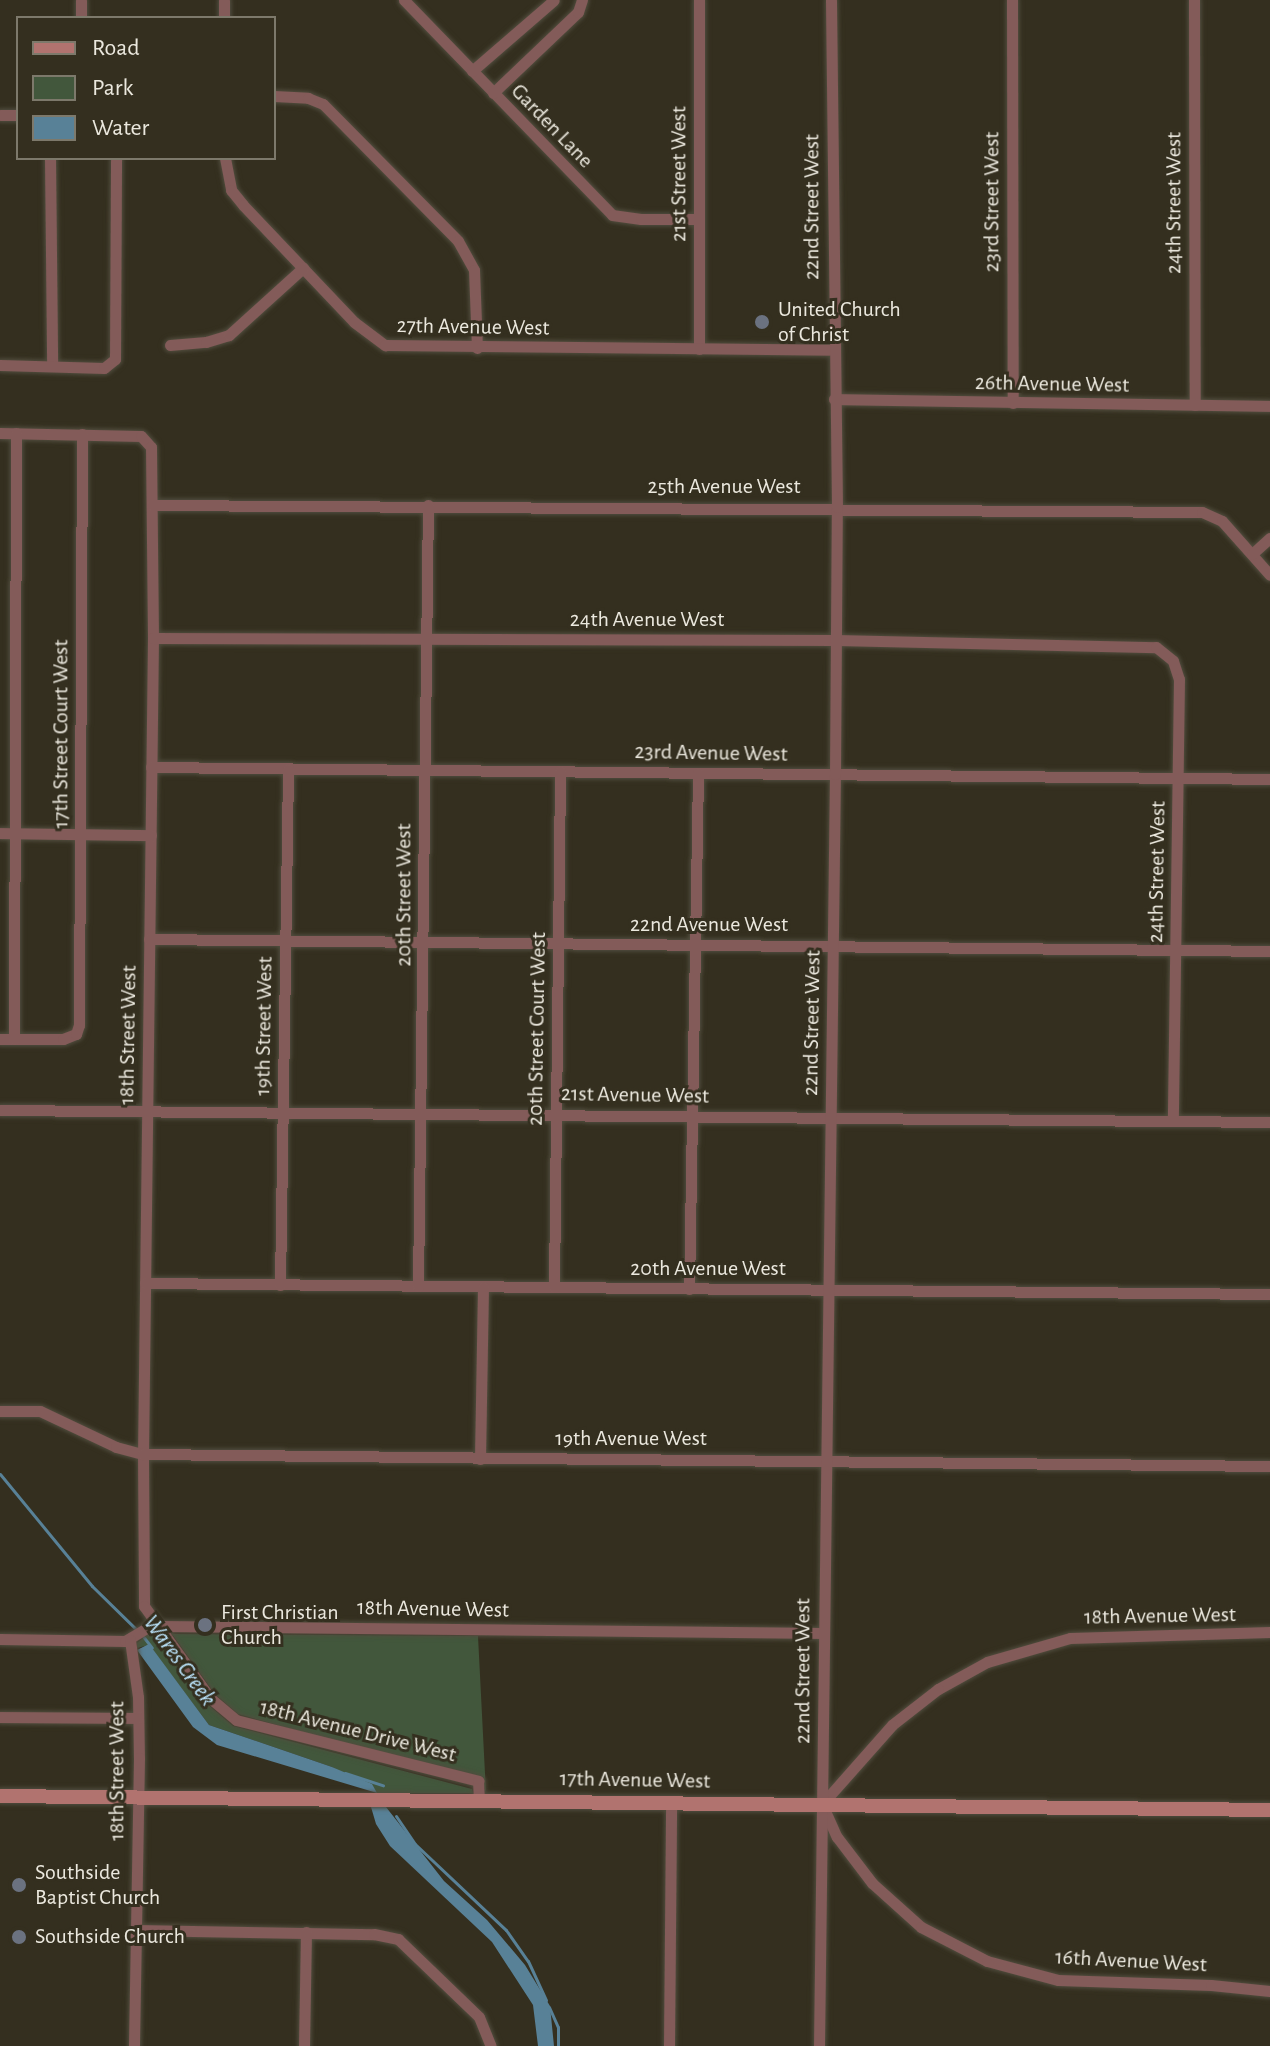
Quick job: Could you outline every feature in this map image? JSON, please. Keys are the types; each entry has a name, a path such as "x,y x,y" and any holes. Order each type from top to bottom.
{"street":[{"name":"Garden Lane","path":"404,0 612,215 641,219 699,219"},
{"path":"472,71 554,0"},
{"path":"493,93 578,12 582,0"},
{"name":"21st Street West","path":"699,0 699,349"},
{"name":"22nd Street West","path":"819,2046 837,507 831,0"},
{"name":"23rd Street West","path":"1012,0 1013,403"},
{"name":"24th Street West","path":"1194,0 1195,405"},
{"path":"276,96 308,98 323,104 458,241 474,270 477,348"},
{"path":"50,160 52,366"},
{"path":"0,365 104,368 112,364 116,356 116,160"},
{"path":"170,345 206,342 229,335 303,268 231,190 225,160"},
{"name":"27th Avenue West","path":"303,268 365,333 385,345 833,350"},
{"name":"26th Avenue West","path":"834,399 1270,406"},
{"path":"0,433 82,434"},
{"path":"0,1039 14,1039 16,433"},
{"name":"18th Street West","path":"82,434 141,436 151,447 153,638 143,1596 148,1614 160,1626"},
{"name":"17th Street Court West","path":"14,1039 63,1039 76,1034 79,1025 82,434"},
{"name":"25th Avenue West","path":"152,505 837,507 1202,512 1222,521 1270,575"},
{"name":"20th Street West","path":"418,1286 428,505"},
{"path":"1252,554 1270,538"},
{"name":"24th Avenue West","path":"153,638 1142,644"},
{"name":"24th Street West","path":"1142,644 1166,653 1177,670 1173,1121"},
{"name":"23rd Avenue West","path":"151,767 1270,779"},
{"name":"19th Street West","path":"280,1285 288,769"},
{"name":"20th Street Court West","path":"554,1287 560,771"},
{"path":"689,1289 698,773"},
{"path":"0,833 151,835"},
{"name":"22nd Avenue West","path":"149,939 1270,951"},
{"name":"21st Avenue West","path":"0,1110 1270,1122"},
{"name":"20th Avenue West","path":"145,1283 1270,1294"},
{"path":"480,1459 483,1287"},
{"name":"19th Avenue West","path":"0,1411 40,1411 116,1447 143,1454 1270,1466"},
{"name":"18th Avenue West","path":"132,1639 144,1629 160,1626 823,1633"},
{"name":"18th Avenue Drive West","path":"160,1626 210,1698 236,1720 478,1781 479,1800"},
{"name":"18th Avenue West","path":"822,1804 872,1744 903,1716 938,1689 987,1662 1070,1638 1270,1632"},
{"path":"0,1639 132,1639"},
{"name":"18th Street West","path":"132,1639 138,1718 134,2046"},
{"path":"0,1717 138,1718"},
{"name":"17th Avenue West","path":"0,1796 1270,1810"},
{"path":"669,2046 671,1803"},
{"name":"16th Avenue West","path":"822,1804 855,1865 881,1892 921,1927 987,1961 1058,1980 1222,1986 1270,1991"},
{"path":"136,1930 374,1934 404,1942 479,2017 491,2046"},
{"path":"304,2046 306,1932"}],"green space":[{"path":"158,1634 206,1703 233,1726 472,1789 473,1793 377,1793 332,1767 209,1725 149,1645 137,1648 137,1643 147,1635"},
{"path":"172,1634 478,1636 486,1793 483,1782 238,1714 215,1694"}],"water":[{"path":"149,1644 209,1725 332,1767 372,1784 377,1793 217,1745 193,1727 137,1650"},
{"path":"371,1807 386,1807 444,1881 487,1920 525,1965 550,2006 554,2046 538,2046 533,2005 492,1942 390,1846 376,1824"}],"waterway":[{"name":"Wares Creek","path":"0,1474 92,1586 137,1630"},
{"name":"Wares Creek","path":"142,1635 152,1648"},
{"name":"Wares Creek","path":"345,1773 383,1785"},
{"name":"Wares Creek","path":"396,1816 415,1844 506,1930 528,1961 546,2000"},
{"name":"Wares Creek","path":"549,2007 558,2027 558,2046"}],"place":[{"name":"United Church of Christ","path":"762,322"},
{"name":"First Christian Church","path":"205,1625"},
{"name":"Southside Baptist Church","path":"19,1885"},
{"name":"Southside Church","path":"19,1937"}]}
